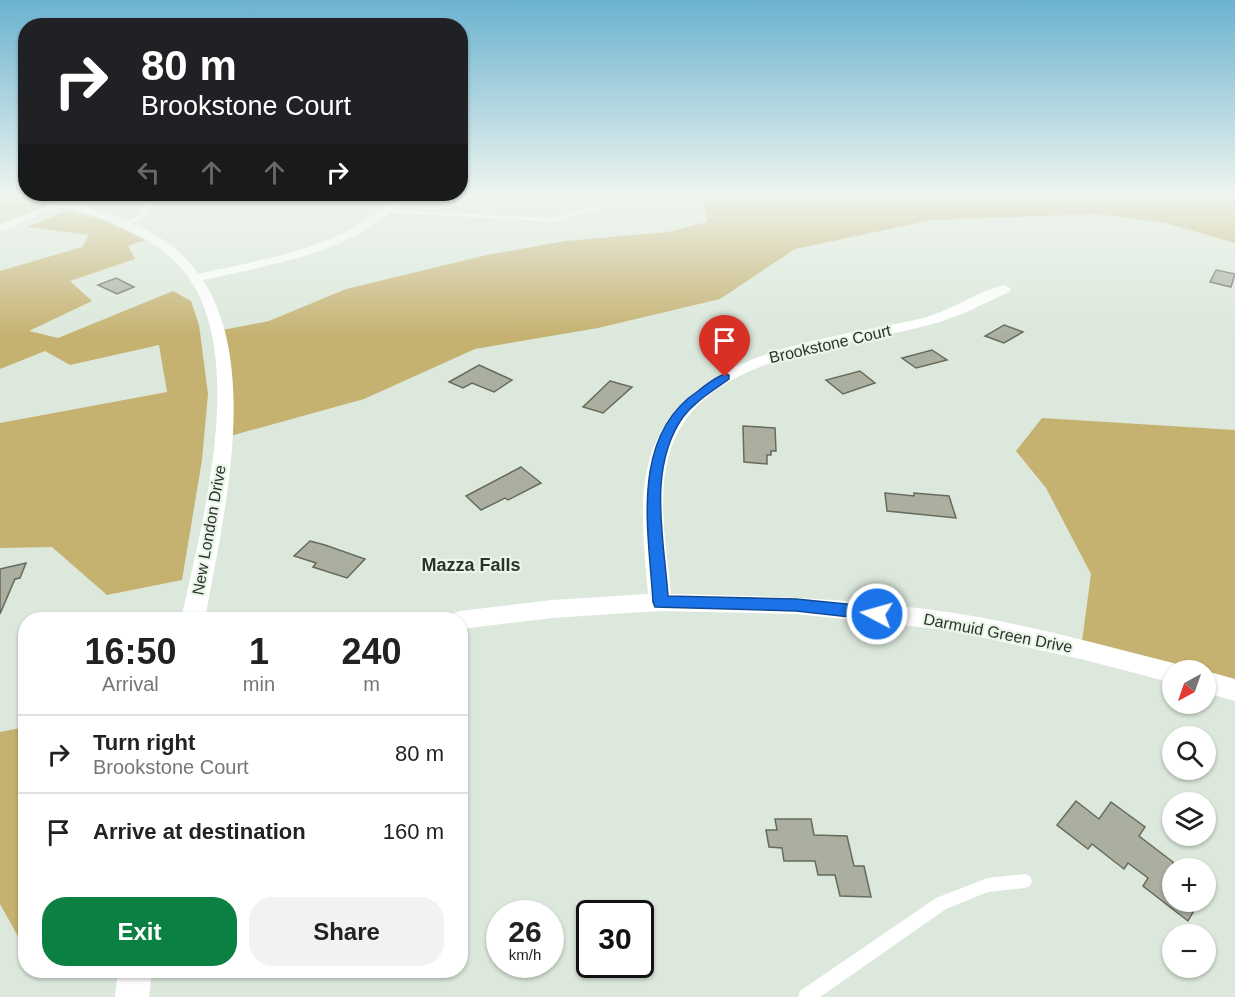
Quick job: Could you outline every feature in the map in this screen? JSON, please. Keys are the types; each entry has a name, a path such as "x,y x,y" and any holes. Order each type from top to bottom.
{"street":[{"name":"New London Drive","path":"159,244 174,253 196,278 207,298 217,331 225,396 221,479 195,612"},
{"path":"196,278 324,244"},
{"name":"Brookstone Court","path":"660,602 653,490 659,455 668,433 680,414 695,398 712,384 768,357 927,321 968,307 1005,289"},
{"name":"Darmuid Green Drive","path":"468,620 552,609 660,602 796,605 947,621 1081,649 1162,670"},
{"path":"1216,685 1235,690"},
{"path":"132,997 134,978"}],"lane":[{"path":"806,997 941,903 988,885 1025,881"}],"shaded area":[{"path":"84,244 135,244 128,246 135,259 70,281 92,301 29,331 58,338 173,291 191,301 199,325 208,394 202,460 182,580 107,595 52,547 0,548 0,423 167,392 159,345 70,365 45,351 0,369 0,271 82,247"},
{"path":"552,244 821,244 795,249 720,299 598,328 475,349 364,399 223,438 217,331 269,321 346,289 487,255"},
{"path":"1042,418 1235,430 1235,690 1216,685 1216,660 1162,660 1162,667 1081,649 1091,574 1046,488 1016,451"},
{"path":"18,729 18,936 0,904 0,732"}],"building":[{"path":"1216,270 1235,274 1231,287 1210,282"},
{"path":"116,278 134,287 117,294 98,285"},
{"path":"1004,325 1023,332 1004,343 985,336"},
{"path":"932,350 947,360 916,368 902,358"},
{"path":"479,365 512,380 494,392 472,383 463,388 449,382"},
{"path":"860,371 875,383 843,394 826,380"},
{"path":"610,381 632,387 603,413 583,407"},
{"path":"743,426 775,428 776,451 771,451 771,455 767,455 767,464 744,462"},
{"path":"521,467 541,483 508,500 505,498 481,510 466,496"},
{"path":"885,493 949,496 956,518 887,511"},
{"path":"310,541 365,559 347,578 313,567 316,563 294,556"},
{"path":"26,563 20,578 15,579 0,614 0,569"},
{"path":"1076,801 1099,819 1111,802 1145,827 1139,836 1168,858 1162,858 1162,901 1143,886 1148,878 1128,863 1124,869 1092,844 1088,849 1057,825"},
{"path":"775,819 811,819 814,835 847,836 854,866 864,866 871,897 840,896 835,875 818,875 815,861 784,861 782,848 769,847 766,830 777,830"},
{"path":"1176,912 1193,912 1188,921"}],"district":[{"name":"Mazza Falls","path":"471,565"}],"route":[{"path":"725,377 712,384 680,414 668,433 659,455 653,490 660,602 796,605 877,614"}]}
